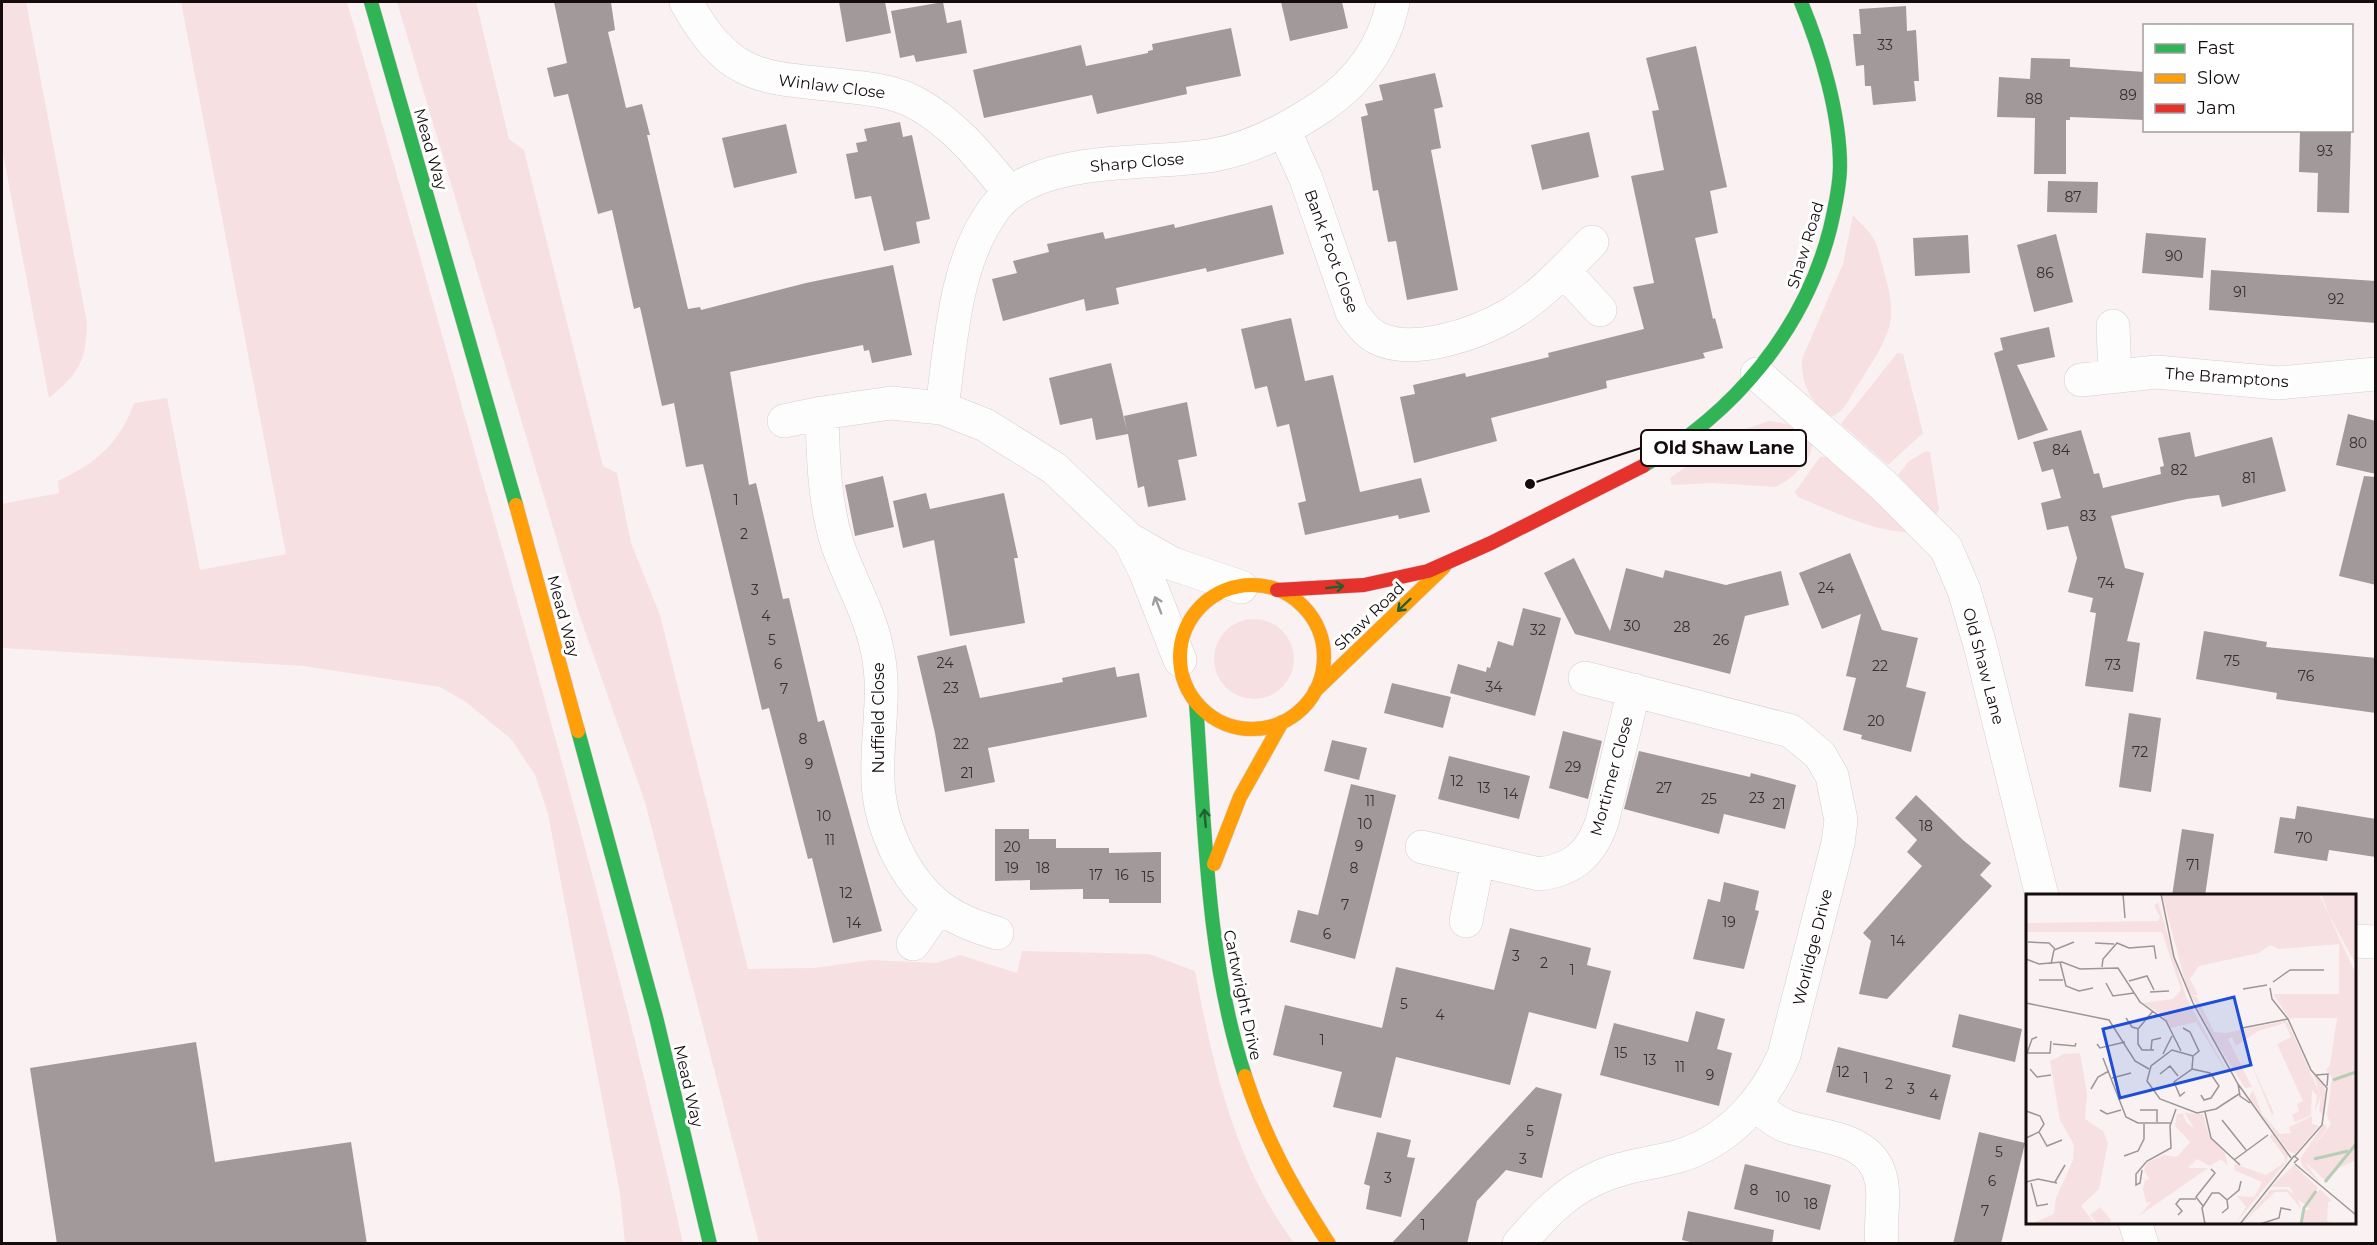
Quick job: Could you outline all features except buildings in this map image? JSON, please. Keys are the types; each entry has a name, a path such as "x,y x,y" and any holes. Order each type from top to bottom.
{"street":[{"name":"Mead Way","path":"371,2 518,511 609,844 656,1017 710,1244"},
{"name":"Winlaw Close","path":"686,2 718,49 742,68 776,80 878,90 914,102 956,132 1010,193"},
{"name":"Sharp Close","path":"942,408 958,303 971,253 987,219 1010,193 1037,179 1068,170 1103,163 1214,155 1247,147 1284,130 1332,99 1359,74 1380,42 1392,2"},
{"name":"Shaw Road","path":"1277,590 1325,589 1362,584 1446,564 1650,463 1710,420 1757,374 1792,326 1806,301 1830,228 1841,168 1826,77 1801,2"},
{"name":"Bank Foot Close","path":"1284,130 1306,179 1352,312 1362,326 1376,338 1404,345 1439,341 1473,332 1509,315 1564,271 1592,242"},
{"path":"1564,271 1600,310"},
{"path":"2113,326 2115,376"},
{"name":"The Bramptons","path":"2081,380 2167,373 2278,383 2376,374"},
{"name":"Old Shaw Lane","path":"1757,374 1882,484 1946,548 1964,590 1980,645 2042,894"},
{"path":"784,421 891,403 942,408 985,425 1054,468 1129,539 1173,564 1241,586"},
{"name":"Nuffield Close","path":"822,413 824,465 837,542 869,618 879,658 882,679 878,782 881,805 905,868 939,907 972,926 997,933"},
{"path":"1129,539 1145,571 1180,660 1184,683 1196,703 1214,718 1236,727 1259,729 1282,722 1301,709 1315,691 1323,669 1323,645 1315,623 1304,607 1289,595 1252,585 1241,586 1215,595 1199,607 1188,622 1181,641 1180,660"},
{"name":"Shaw Road","path":"1315,691 1446,564"},
{"name":"Worlidge Drive","path":"1519,1244 1560,1200 1594,1179 1623,1168 1680,1155 1703,1146 1721,1135 1755,1105 1774,1079 1791,1030 1838,843 1841,820 1838,795 1832,776 1820,755 1791,731 1585,678"},
{"name":"Mortimer Close","path":"1422,847 1539,874 1555,872 1580,860 1597,836 1602,822 1634,690"},
{"name":"Cartwright Drive","path":"1196,703 1217,964 1232,1041 1242,1075 1278,1159 1298,1198 1329,1244"},
{"name":"Cartwright Drive","path":"1210,876 1240,796 1282,722"},
{"path":"1466,921 1478,861"},
{"path":"913,944 939,907"},
{"path":"2356,941 2376,942"},
{"path":"1755,1105 1779,1123 1833,1138 1864,1150 1871,1156 1882,1180 1882,1244"},
{"path":"2135,1224 2142,1244"}],"shaded area":[{"path":"2,2 26,2 87,323 85,348 79,366 74,374 49,398 2,148"},
{"path":"181,2 347,2 562,761 613,954 683,1243 625,1243 620,1193 548,814 535,775 511,739 466,702 440,687 304,666 2,648 2,504 59,493 58,481 84,467 105,450 122,429 134,403 167,398 200,570 286,554"},
{"path":"397,2 476,2 509,139 524,150 603,466 617,473 631,543 660,615 748,969 814,968 871,960 936,963 960,955 1017,973 1022,951 1149,954 1195,971 1219,1078 1241,1147 1256,1181 1294,1243 759,1243 645,802 578,611"},
{"path":"1853,215 1876,243 1888,288 1891,318 1881,347 1848,401 1838,413 1829,417 1808,392 1803,377 1802,359 1843,264"},
{"path":"1897,353 1903,354 1923,433 1888,465 1841,424"},
{"path":"1769,421 1787,424 1812,445 1804,464 1787,481 1775,487 1713,483 1672,485 1670,478 1734,433"},
{"path":"1924,452 1930,452 1939,509 1936,515 1898,475 1908,462"},
{"path":"1820,457 1827,457 1910,532 1867,525 1798,497 1795,492"},
{"path":"1254,619 1269,622 1282,631 1291,644 1294,659 1291,674 1282,687 1269,696 1254,699 1239,696 1226,687 1217,674 1214,659 1217,644 1226,631 1239,622"}],"traffic: fast":[{"path":"371,2 516,505"},
{"path":"1643,466 1676,445 1707,421 1761,366 1803,302 1818,266 1837,197 1840,174 1839,146 1828,82 1801,2"},
{"path":"1196,703 1205,844 1215,938 1222,985 1245,1076"},
{"path":"578,731 656,1017 710,1244"}],"traffic: slow":[{"path":"516,505 578,731"},
{"path":"1315,691 1444,567"},
{"path":"1252,585 1279,591 1303,606 1318,630 1324,657 1318,684 1303,708 1279,723 1252,729 1225,723 1201,708 1186,684 1180,657 1186,630 1201,606 1225,591 1252,585"},
{"path":"1214,864 1240,797 1282,722"},
{"path":"1245,1076 1271,1143 1303,1203 1329,1244"}],"traffic: jam":[{"path":"1277,590 1364,585 1428,571 1491,543 1643,466"}],"place":[{"name":"Old Shaw Lane","path":"1530,484"}]}
